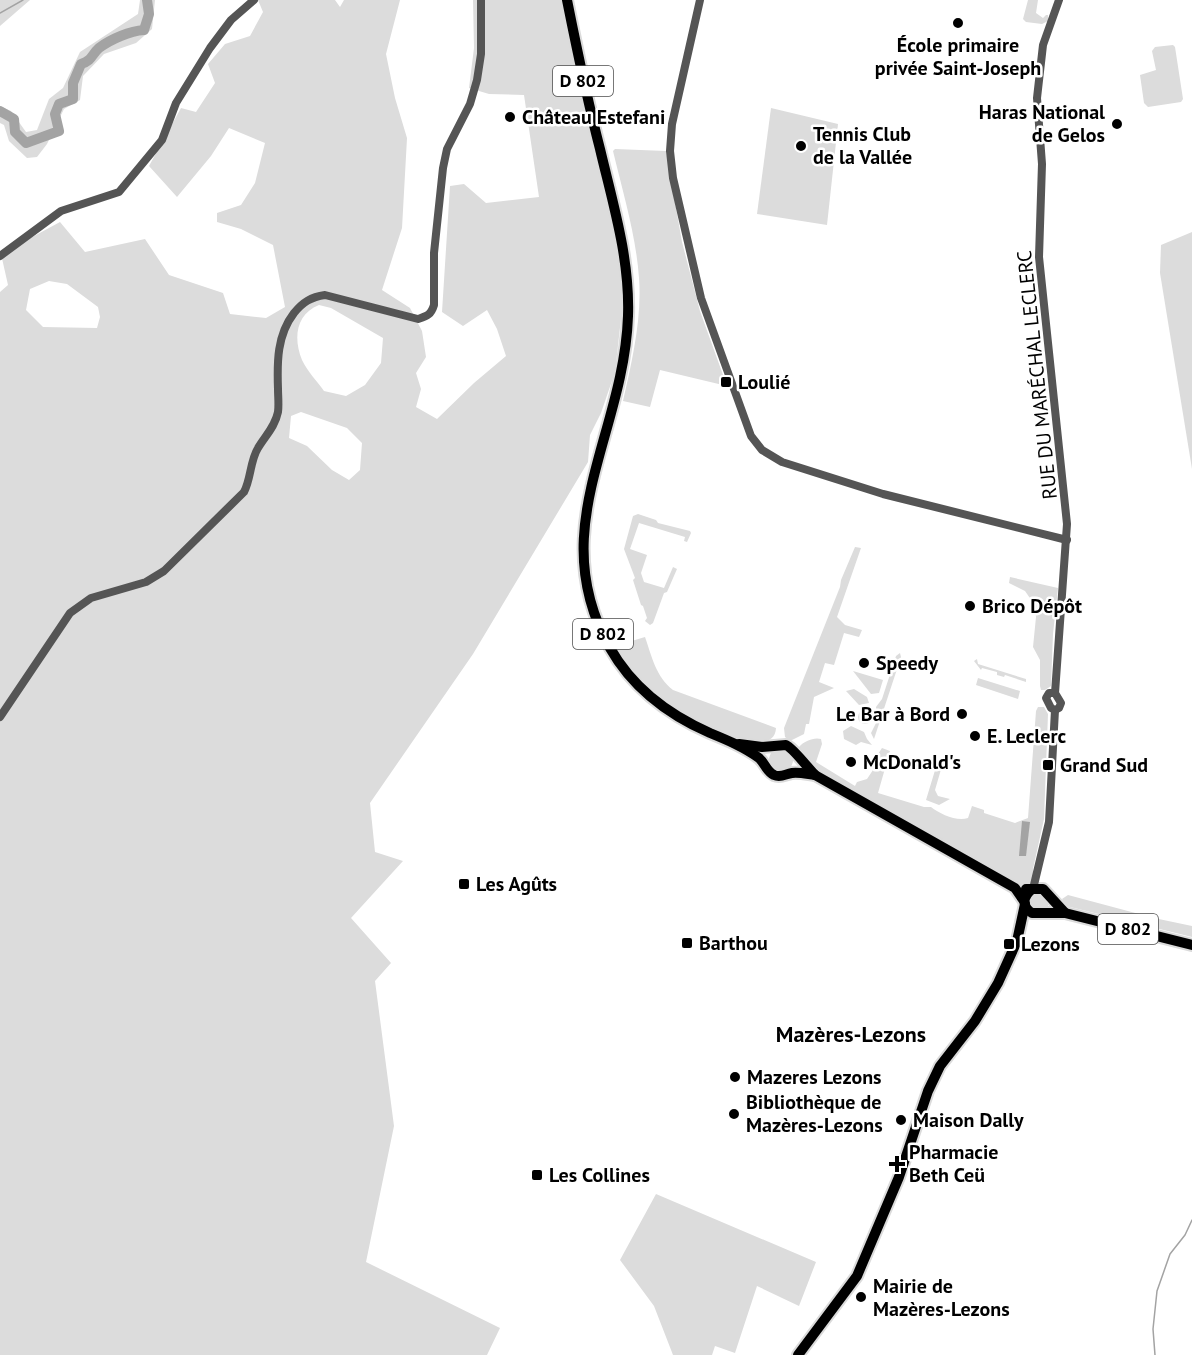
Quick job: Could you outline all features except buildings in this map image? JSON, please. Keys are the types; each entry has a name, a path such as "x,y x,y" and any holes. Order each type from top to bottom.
{"main road":[{"name":"D 802","path":"567,0 581,74 620,232 627,288 628,316 625,348 618,386 584,523 583,559 592,609 605,639 624,669 654,700 686,722 736,744 765,763"},
{"name":"D 802","path":"736,744 771,746"},
{"path":"796,756 796,766 786,776 770,772 765,763 765,754 771,746 786,745 814,775 1015,888 1036,889 1050,895 1049,908 1021,927"},
{"path":"790,773 814,775"},
{"path":"1015,888 1029,911 1040,914"},
{"path":"798,1355 857,1276 899,1177 928,1091 940,1066 975,1021 998,983 1011,957 1021,927 1026,894 1036,889"},
{"name":"D 802","path":"1051,900 1065,913"},
{"name":"D 802","path":"1040,914 1065,913 1192,945"}],"street":[{"path":"0,256 61,211 119,192 162,140 176,104 210,48 231,20 254,0"},
{"path":"0,717 70,613 91,598 146,582 164,571 244,492 249,482 256,450 273,426 278,411 278,363 283,333 288,321 302,304 313,296 325,295 418,319 432,312 434,253 443,168 447,149 470,104 477,80 481,54 481,0"},
{"path":"700,0 672,124 670,151 673,178 701,298 751,436 767,454 782,462 949,512 1067,540"},
{"name":"RUE DU MARÉCHAL LECLERC","path":"1036,889 1038,868 1049,822 1054,710 1047,698 1049,693 1055,693 1067,540 1066,503 1040,257 1042,164 1037,98 1043,45 1059,0"}],"shaded area":[{"path":"0,0 30,0 0,26"},
{"path":"140,0 155,0 152,29 136,43 104,54 83,76 80,100 64,109 47,144 37,157 27,158 9,141 4,125 0,123 0,106 11,111 26,132 37,130 49,99 63,88 80,52 138,14"},
{"path":"258,0 335,0 340,7 344,0 400,0 386,54 395,98 407,138 402,228 382,290 410,308 422,331 426,357 416,373 421,389 416,407 437,419 506,356 497,329 487,310 463,326 442,312 450,186 464,184 486,203 539,197 524,95 489,94 469,88 474,48 473,0 562,0 575,67 617,234 623,301 615,372 601,413 590,435 588,462 473,654 370,803 375,852 403,861 351,918 391,963 375,981 394,1126 366,1262 500,1328 487,1355 0,1355 0,292 8,285 1,254 60,222 85,252 145,239 169,275 223,293 230,314 266,318 285,307 273,245 241,229 217,222 217,213 241,205 255,183 265,143 229,128 211,156 177,197 149,166 181,108 196,112 215,83 208,64 225,44 250,36 263,12","holes":["49,281 67,284 98,307 100,317 97,328 43,327 26,310 30,289","319,305 331,308 383,338 381,363 365,385 346,396 324,391 302,360 297,335 301,321 311,309","301,412 347,428 362,443 360,470 349,480 332,470 307,446 289,438 291,416"]},
{"path":"1028,0 1038,0 1036,13 1043,18 1048,15 1048,21 1042,24 1026,22 1023,19"},
{"path":"1173,45 1183,99 1181,102 1148,107 1144,103 1140,75 1156,70 1152,51 1155,47"},
{"name":"Tennis Club de la Vallée","path":"771,108 838,124 827,225 757,214"},
{"path":"615,149 666,151 682,242 700,311 727,386 660,370 650,407 623,401 636,340 640,293 635,246 613,151"},
{"path":"1192,232 1192,469 1160,273 1161,245"},
{"path":"638,514 691,533 687,542 684,541 685,537 639,523 630,549 647,555 641,573 644,582 664,588 673,567 677,569 667,592 664,593 653,623 650,625 645,621 647,618 624,549 633,516"},
{"path":"855,547 861,548 837,617 845,625 862,630 859,637 844,633 834,665 825,663 819,682 834,688 814,697 809,724 806,724 804,734 790,741 785,737 784,728"},
{"path":"1010,577 1058,588 1051,686 1045,690 1041,690 1040,660 1033,647 1036,617 1034,604 1025,591 1009,583"},
{"path":"645,637 662,679 673,690 776,728 772,738 762,742 747,741 731,736 685,714 659,697 631,669 615,646"},
{"path":"900,653 901,657 874,739 871,733 878,719 876,707 882,699 896,656"},
{"path":"977,659 978,664 1026,679 1026,682 1005,675 1004,677 997,675 997,672 982,668 981,670 974,661"},
{"path":"853,671 883,680 879,693 871,694"},
{"path":"978,678 1020,691 1018,699 976,685"},
{"path":"854,689 867,697 869,703 859,705 846,691"},
{"path":"1038,707 1044,707 1048,714 1044,819 1032,879 1030,884 1024,886 818,770 805,761 799,747 809,740 821,739 822,744 816,762 855,786 857,782 867,779 875,767 874,760 882,748 890,751 878,793 931,807 954,818 968,818 972,806 984,810 984,813 1015,823 1028,818"},
{"path":"865,710 870,712 872,717 870,722 865,724 860,722 858,717 860,712"},
{"path":"851,726 864,732 872,745 861,742 856,745 844,739 843,731"},
{"path":"781,748 790,751 793,760 790,769 781,772 772,769 769,760 772,751"},
{"path":"942,766 935,790 938,796 950,799 939,805 926,800 936,767"},
{"path":"1022,821 1030,822 1026,856 1019,856"},
{"path":"1039,891 1048,899 1048,906 1043,910 1031,909 1029,897"},
{"path":"1068,895 1192,926 1192,937 1066,906 1062,899"},
{"path":"656,1194 816,1262 799,1306 757,1286 735,1353 715,1346 712,1355 673,1355 654,1306 620,1260"}],"waterway":[{"path":"0,13 23,0"},
{"path":"0,111 14,119 15,132 26,143 59,131 55,114 59,104 73,99 73,83 81,64 88,61 99,48 109,42 144,30 149,14 147,0"},
{"path":"1155,1355 1153,1329 1157,1291 1170,1254 1185,1235 1192,1220"}],"place":[{"name":"École primaire privée Saint-Joseph","path":"958,23"},
{"name":"Château Estefani","path":"510,117"},
{"name":"Haras National de Gelos","path":"1117,124"},
{"name":"Tennis Club de la Vallée","path":"801,146"},
{"name":"Loulié","path":"726,382"},
{"name":"Brico Dépôt","path":"970,606"},
{"name":"Speedy","path":"864,663"},
{"name":"Le Bar à Bord","path":"962,714"},
{"name":"E. Leclerc","path":"975,736"},
{"name":"McDonald's","path":"851,762"},
{"name":"Grand Sud","path":"1048,765"},
{"name":"Les Agûts","path":"464,884"},
{"name":"Barthou","path":"687,943"},
{"name":"Lezons","path":"1009,944"},
{"name":"Mazeres Lezons","path":"735,1077"},
{"name":"Bibliothèque de Mazères-Lezons","path":"734,1114"},
{"name":"Maison Dally","path":"901,1120"},
{"name":"Pharmacie Beth Ceü","path":"897,1164"},
{"name":"Les Collines","path":"537,1175"},
{"name":"Mairie de Mazères-Lezons","path":"861,1297"}],"district":[{"name":"Mazères-Lezons","path":"851,1034"}]}
